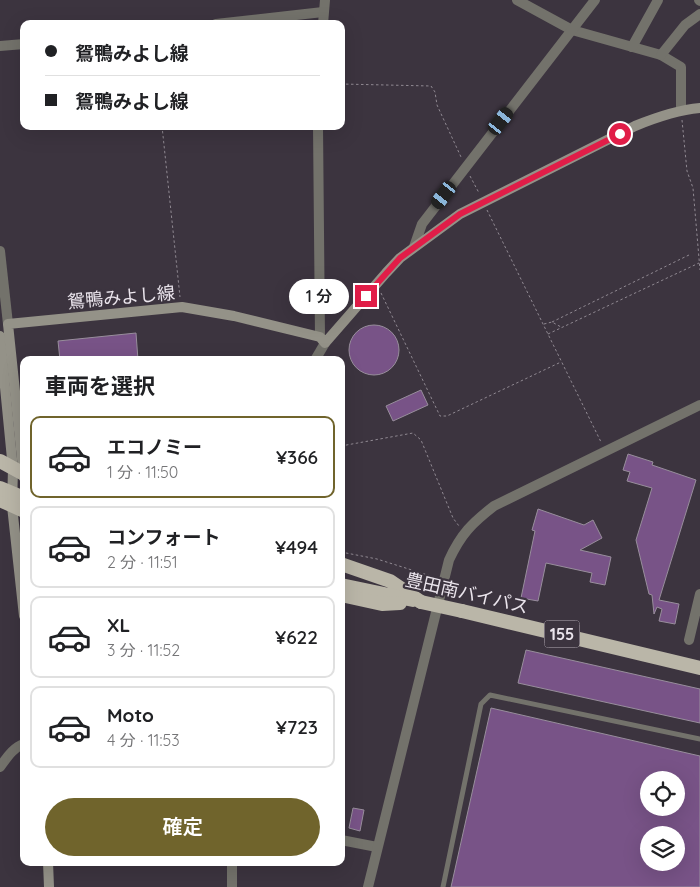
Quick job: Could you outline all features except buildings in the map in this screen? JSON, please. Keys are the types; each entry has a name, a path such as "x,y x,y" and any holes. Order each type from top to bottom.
{"highway":[{"path":"0,461 20,473"},
{"path":"0,488 20,496"},
{"name":"155","path":"345,565 390,581 421,602"},
{"name":"豊田南バイパス","path":"345,586 592,641 700,668"},
{"name":"155","path":"345,596 382,604 421,602"}],"main road":[{"path":"323,340 400,258 460,214 636,126 663,115 681,110 700,108"},
{"name":"鴛鴨みよし線","path":"8,324 182,307 234,316 323,340"},
{"path":"8,324 20,462"},
{"path":"0,336 20,467"},
{"path":"20,477 12,505 20,579"},
{"path":"48,866 49,887"}],"street":[{"path":"323,20 324,0"},
{"path":"517,0 572,30 661,55 681,67 681,110"},
{"path":"414,247 422,224 595,0"},
{"path":"632,47 658,0"},
{"path":"252,20 323,12"},
{"path":"661,55 685,25 700,14"},
{"path":"0,46 20,44"},
{"path":"317,356 323,340 318,130"},
{"path":"0,251 8,324"},
{"path":"368,887 449,560 464,532 494,506 700,405"},
{"path":"689,640 700,594"},
{"path":"0,767 20,744"},
{"path":"345,841 377,847"},
{"path":"232,866 232,887"}],"lane":[{"path":"443,887 481,704 490,695 700,739"}],"path":[{"path":"345,84 431,86 435,92 437,105 483,202 606,452"},
{"path":"681,110 687,171 693,188 700,270"},
{"path":"162,130 182,307"},
{"path":"543,324 552,322 691,254"},
{"path":"548,334 699,263"},
{"path":"376,284 440,416 447,416 561,362"},
{"path":"552,322 562,327"},
{"path":"345,445 413,433 421,440 453,518 464,532"},
{"path":"345,553 377,560 444,580"}],"route":[{"path":"366,296 400,258 460,214 620,134"}]}
